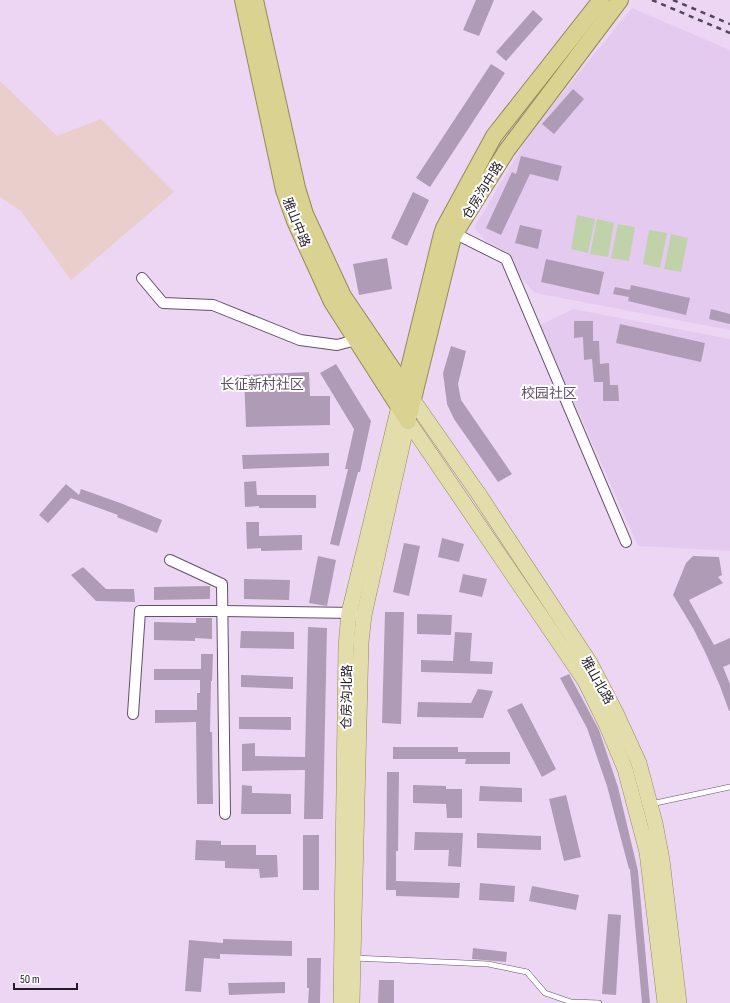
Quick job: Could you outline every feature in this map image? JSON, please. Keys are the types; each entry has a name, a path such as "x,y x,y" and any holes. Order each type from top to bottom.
{"highway":[{"name":"雅山中路","path":"242,0 284,190 295,221 332,302 356,340 406,404"},
{"name":"雅山中路","path":"255,0 296,188 306,214 343,296 406,404"},
{"name":"仓房沟中路","path":"450,231 494,136 601,0"},
{"name":"仓房沟中路","path":"450,231 507,150 620,0"},
{"name":"仓房沟中路","path":"406,404 453,237 450,231"}],"main road":[{"name":"仓房沟北路","path":"341,1003 346,646 357,614 406,404"},
{"name":"雅山北路","path":"406,404 478,492 590,663 617,715 639,763 650,804 662,860 679,1003"},
{"name":"雅山北路","path":"406,404 585,682 607,726 625,769 647,852 665,1003"},
{"name":"仓房沟北路","path":"352,1003 361,642 357,614"}],"street":[{"path":"450,231 506,259 626,542"},
{"path":"142,278 162,303 213,305 300,340 337,344 356,340"},
{"path":"170,560 222,584 225,814"},
{"path":"133,714 140,611 357,614"}],"lane":[{"path":"650,804 730,787"},
{"path":"353,958 488,964 527,972 545,993 572,1002 599,1003"}],"shaded area":[{"path":"632,8 730,50 730,330 535,293 474,228 532,130"},
{"path":"0,81 57,136 101,119 174,192 71,280 21,211 0,197"},
{"path":"573,309 730,339 730,551 638,546 540,325"}],"green space":[{"path":"577,215 595,219 588,253 571,249"},
{"path":"597,219 614,223 608,257 590,254"},
{"path":"618,224 635,227 629,261 611,258"},
{"path":"649,230 667,233 660,268 643,264"},
{"path":"671,234 688,238 681,272 664,269"}],"building":[{"path":"476,0 494,0 479,36 463,30"},
{"path":"533,10 543,19 506,61 496,52"},
{"path":"491,64 505,73 430,187 416,178"},
{"path":"573,89 584,99 554,134 542,124"},
{"path":"521,156 562,166 558,181 530,174 501,235 486,228 512,172 516,174"},
{"path":"413,192 429,200 407,246 391,238"},
{"path":"520,225 542,230 538,249 515,243"},
{"path":"387,258 392,289 359,295 353,264"},
{"path":"546,259 604,272 599,295 541,282"},
{"path":"631,285 690,298 686,315 628,301 629,297 613,294 615,287 630,290"},
{"path":"711,309 730,314 730,324 709,319"},
{"path":"574,321 593,321 593,341 599,341 600,364 609,363 610,385 618,385 619,401 603,401 603,382 594,382 592,359 584,360 583,337 574,338"},
{"path":"620,324 705,343 701,362 616,343"},
{"path":"451,346 466,351 458,384 461,400 512,474 498,482 454,419 447,404 443,373"},
{"path":"336,364 371,421 360,472 358,472 339,546 330,544 348,469 345,469 354,429 320,373"},
{"path":"309,372 310,396 330,396 330,425 246,427 244,375"},
{"path":"329,453 329,466 243,469 242,455"},
{"path":"256,481 257,495 316,495 316,508 245,507 244,482"},
{"path":"66,484 79,495 81,489 162,520 157,533 117,517 118,515 71,498 48,523 39,515"},
{"path":"246,522 259,522 259,536 302,535 302,550 261,551 261,548 247,549"},
{"path":"442,538 464,544 459,562 438,557"},
{"path":"404,543 420,546 409,596 393,592"},
{"path":"318,556 336,560 327,606 309,603"},
{"path":"693,556 719,557 722,575 718,577 723,583 689,600 714,645 730,638 730,664 723,667 730,684 730,711 706,654 693,628 673,595 686,563"},
{"path":"83,567 106,589 134,589 135,602 96,601 71,575"},
{"path":"463,574 487,579 482,597 459,592"},
{"path":"244,579 290,580 289,600 244,599"},
{"path":"210,586 210,599 154,600 154,587"},
{"path":"385,612 404,612 401,724 382,723"},
{"path":"417,614 452,615 451,635 417,634"},
{"path":"196,618 212,618 212,639 195,638 195,641 154,640 154,622 196,623"},
{"path":"308,627 327,628 323,819 304,819 305,770 242,771 242,744 255,743 255,756 305,757"},
{"path":"241,631 294,632 294,649 240,648"},
{"path":"455,632 472,633 470,661 493,662 492,674 421,672 421,660 453,661"},
{"path":"201,654 213,654 210,732 212,732 213,804 197,804 196,722 155,723 155,710 197,710 197,693 200,693 200,680 154,680 154,669 201,669"},
{"path":"569,674 599,730 618,787 638,871 650,1003 642,1003 630,869 607,786 587,728 560,678"},
{"path":"241,675 293,677 293,689 241,687"},
{"path":"478,689 493,691 483,718 417,717 418,702 471,703"},
{"path":"522,703 556,769 542,777 507,710"},
{"path":"239,717 291,717 291,730 239,729"},
{"path":"393,747 458,747 458,752 510,752 510,764 465,764 466,759 393,759"},
{"path":"387,772 399,772 396,881 460,883 459,898 396,896 396,890 386,890"},
{"path":"242,785 252,786 252,793 291,794 291,814 241,814"},
{"path":"413,785 446,786 446,789 462,789 462,818 447,818 446,804 413,803"},
{"path":"480,786 522,788 522,802 479,801"},
{"path":"566,795 581,857 564,861 549,799"},
{"path":"415,832 463,833 461,867 448,866 449,850 414,850"},
{"path":"477,833 541,836 541,850 477,848"},
{"path":"303,835 319,835 319,890 303,890"},
{"path":"196,840 221,841 221,845 256,845 256,855 277,855 278,877 260,878 259,869 225,868 225,861 195,860"},
{"path":"480,883 515,886 514,902 479,900"},
{"path":"532,886 579,895 576,910 529,901"},
{"path":"608,914 621,915 616,995 602,994"},
{"path":"223,939 292,941 292,956 220,954 220,959 204,958 201,992 185,991 189,940 223,943"},
{"path":"473,948 507,952 506,962 472,959"},
{"path":"307,958 321,958 320,1003 308,1003 309,988 307,988"},
{"path":"379,980 394,980 394,1003 378,1003"},
{"path":"285,982 285,993 229,995 228,983"}],"railway":[{"path":"652,0 730,33"},
{"path":"673,0 730,24"}],"district":[{"name":"长征新村社区","path":"262,384"},
{"name":"校园社区","path":"549,393"}]}
